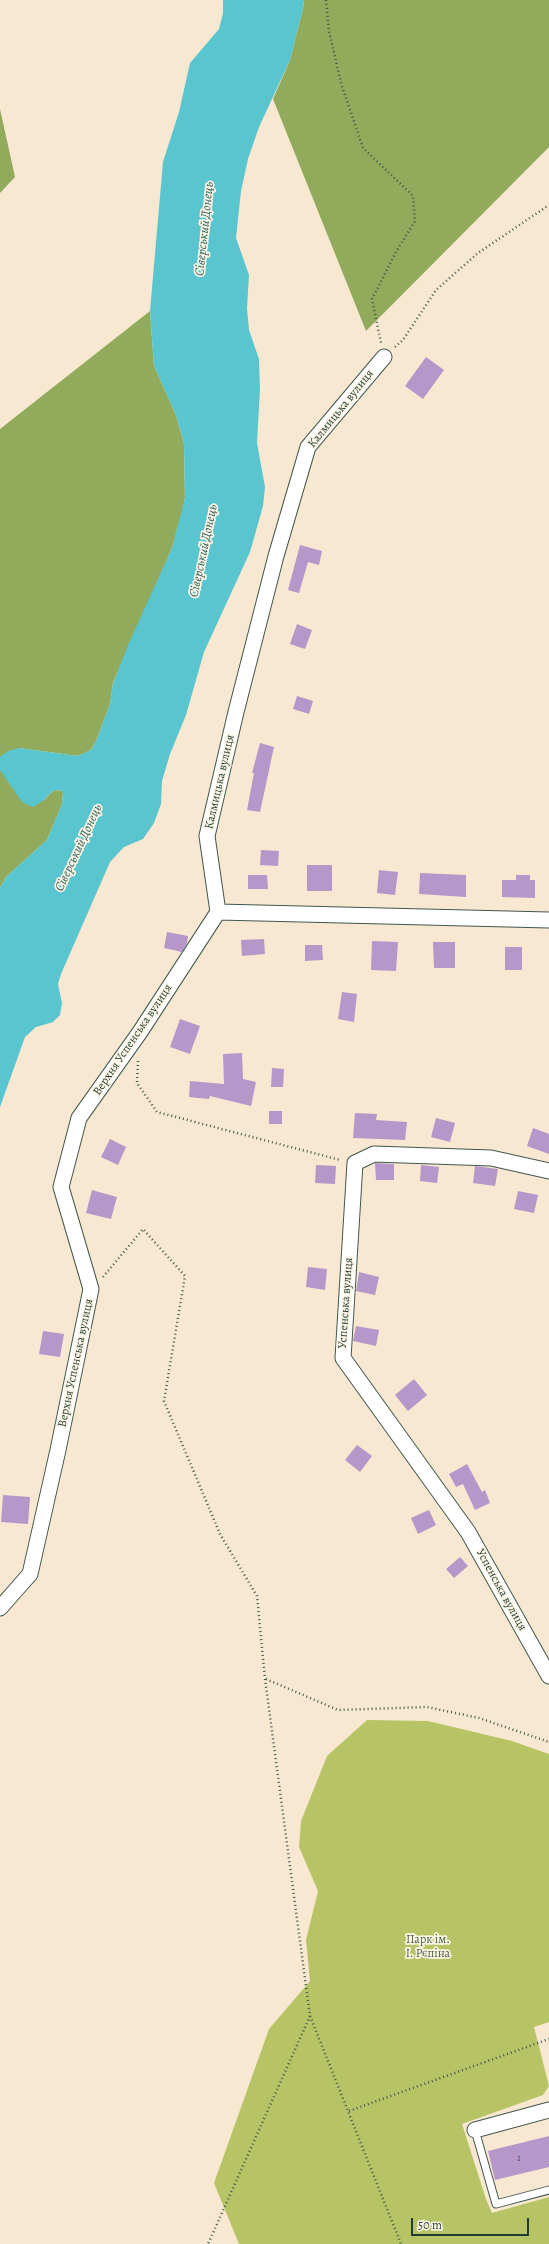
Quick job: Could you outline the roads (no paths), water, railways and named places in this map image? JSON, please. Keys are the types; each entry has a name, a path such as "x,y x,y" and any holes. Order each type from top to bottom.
{"street":[{"name":"Калмицька вулиця","path":"218,912 207,836 238,704 276,556 308,447 384,357"},
{"path":"218,912 549,920"},
{"name":"Верхня Успенська вулиця","path":"0,1608 30,1574 92,1289 61,1187 79,1118 140,1032 218,912"},
{"name":"Успенська вулиця","path":"549,1171 491,1158 374,1154 355,1163 343,1358 468,1532 549,1676"},
{"path":"475,2130 549,2110"}],"lane":[{"path":"475,2130 496,2204 549,2190"}],"water":[{"name":"Сіверський Донець","path":"223,0 304,0 290,60 259,127 248,159 241,191 236,238 249,275 247,308 249,330 259,359 260,389 257,443 265,487 263,506 250,552 204,652 186,715 170,754 162,781 161,804 154,823 143,839 124,847 110,862 61,974 58,984 62,1003 60,1015 53,1022 36,1027 25,1037 0,1107 0,888 6,877 47,840 62,804 63,791 54,790 44,800 33,807 22,802 0,770 0,757 8,751 19,748 78,756 91,750 97,739 110,704 113,684 128,645 172,548 185,498 184,444 176,415 154,366 150,311 163,162 179,112 190,63 219,29 223,13"}],"park label":[{"name":"Парк ім. І. Рєпіна","path":"428,1947"}]}
